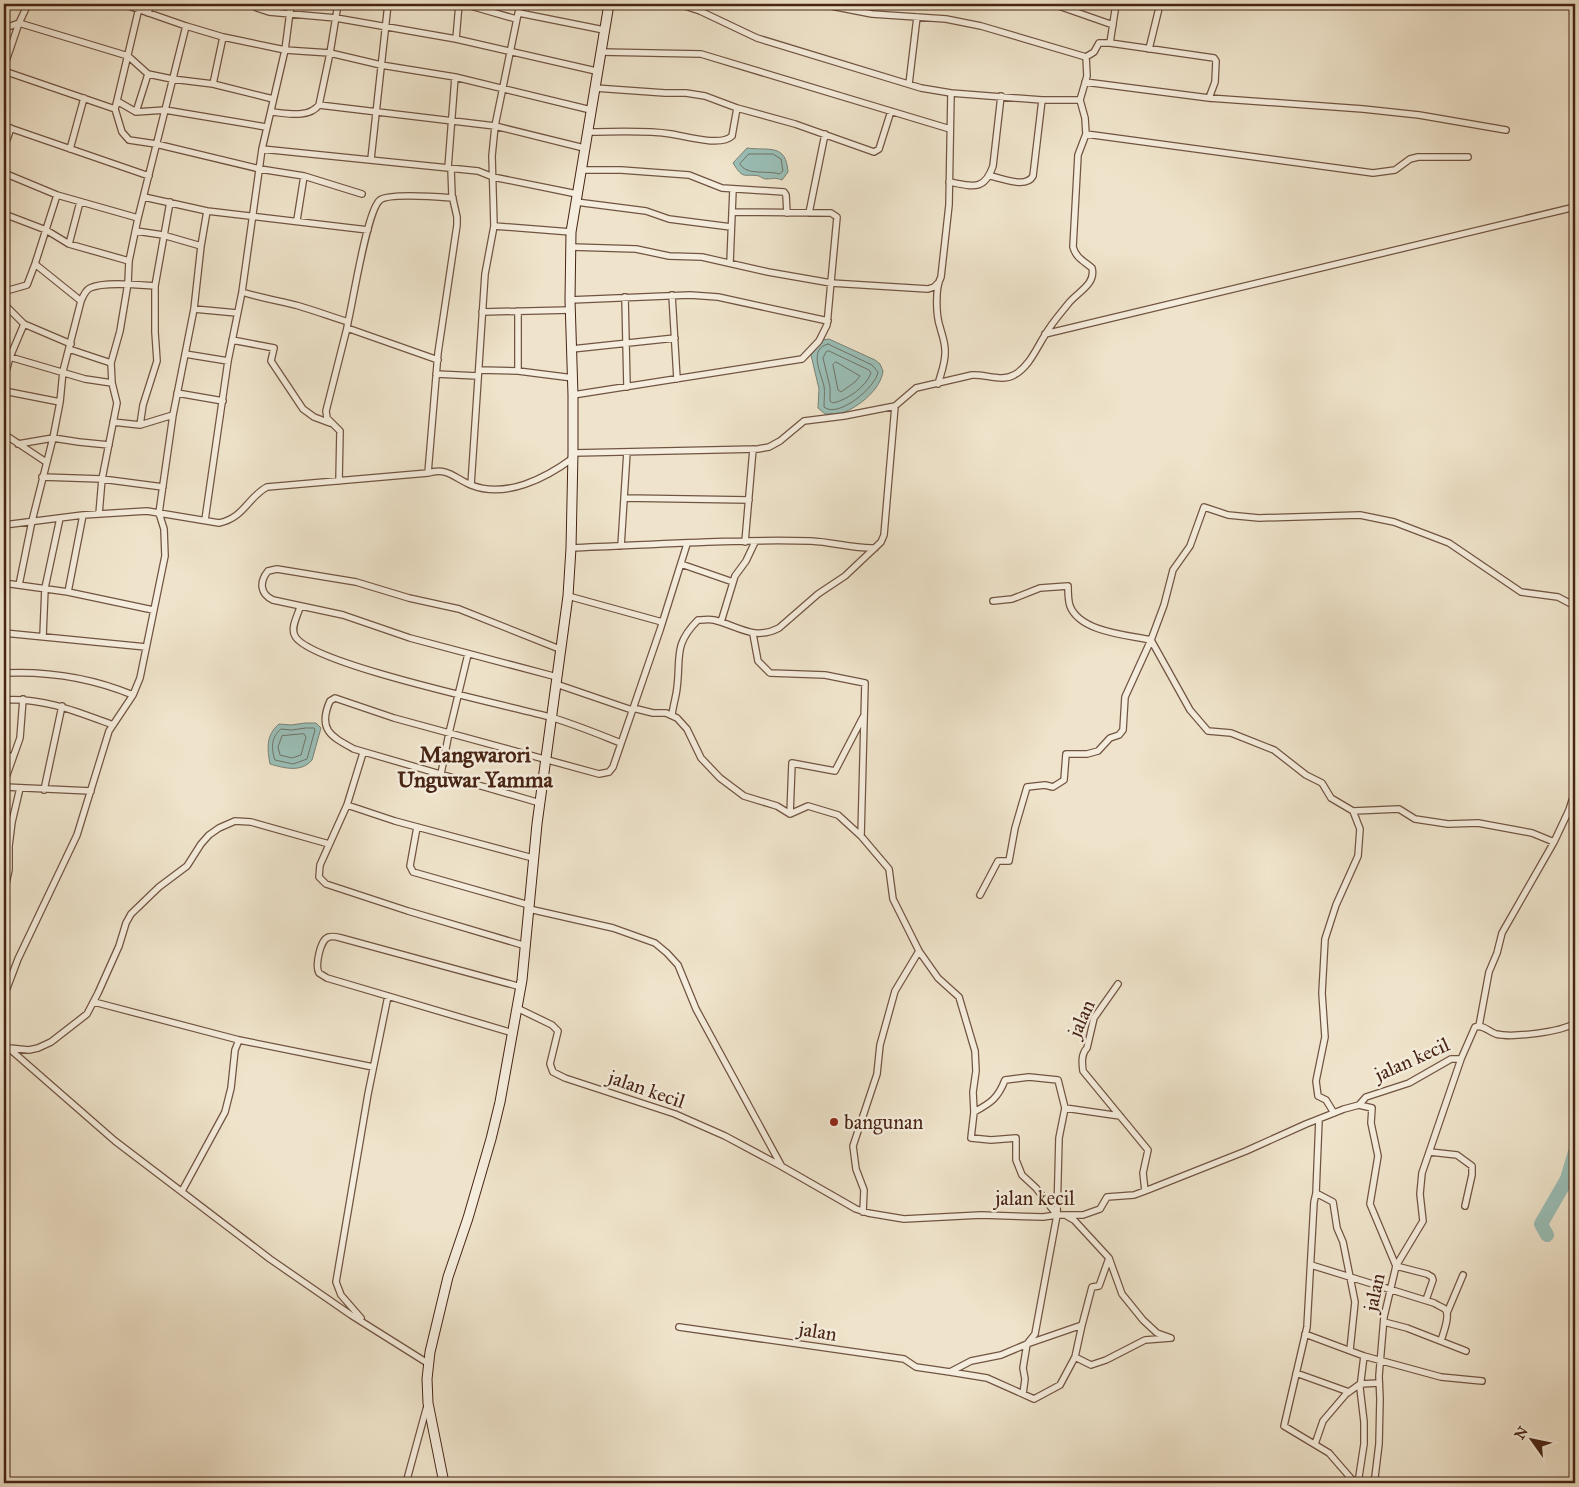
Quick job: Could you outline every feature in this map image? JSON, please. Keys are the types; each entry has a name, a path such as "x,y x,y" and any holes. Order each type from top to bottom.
{"street":[{"path":"4,67 19,23 28,4"},
{"path":"123,4 223,37 285,50 330,53 380,65 455,77 591,110"},
{"path":"148,13 151,4"},
{"path":"249,4 269,12 336,18 456,39 596,71"},
{"path":"205,520 228,361 236,313 242,292 251,215 262,149 285,50 291,4"},
{"path":"271,112 307,114 315,110 319,105 338,4"},
{"path":"371,159 388,4"},
{"path":"456,39 459,4"},
{"path":"464,4 516,19 519,14"},
{"path":"472,485 482,312 488,253 494,226 492,156 495,126 520,4"},
{"path":"444,1483 428,1403 428,1364 438,1312 491,1139 500,1102 521,986 533,858 568,596 571,548 574,395 570,300 571,232 608,4"},
{"path":"679,4 700,11 757,38 922,88 951,93 1042,100 1080,100"},
{"path":"700,11 701,4"},
{"path":"821,4 872,14 946,19 981,26 1086,57 1094,52 1099,43 1214,58 1216,61 1215,82 1209,98"},
{"path":"1053,4 1113,25"},
{"path":"1110,44 1116,4"},
{"path":"1149,49 1160,4"},
{"path":"139,8 115,109 122,132 130,140 156,144 260,169 304,176 362,194"},
{"path":"519,14 604,30"},
{"path":"909,84 917,17"},
{"path":"4,25 8,27 19,23 128,56 148,74 213,84 273,99"},
{"path":"99,514 102,479 117,400 112,383 111,363 120,331 128,283 129,261 186,26"},
{"path":"213,84 223,37"},
{"path":"600,52 702,54 950,129"},
{"path":"4,524 83,515 147,511 219,523 234,518 261,490 267,487 428,473 438,470 472,485 492,490 516,487 554,472 573,456 627,452 769,447 780,441 804,421 844,416 896,406 916,388 972,375 998,378 1011,377 1019,372 1031,358 1045,334 1073,297 1090,283 1093,276 1092,268 1079,258 1075,253 1074,247 1078,155 1086,134 1085,118 1080,100 1087,76 1086,57"},
{"path":"4,71 115,109"},
{"path":"136,112 148,74"},
{"path":"428,473 436,374 457,226 449,168 455,77"},
{"path":"1085,82 1209,98 1364,109 1419,115 1506,130"},
{"path":"595,88 686,93 705,96 737,108 795,124 874,152 879,149 892,111"},
{"path":"571,247 636,249 669,256 702,257 768,272 831,283 928,289 934,287 941,277 946,239 951,93"},
{"path":"949,182 978,186 984,183 990,176 993,166 1001,96"},
{"path":"70,149 84,98"},
{"path":"990,176 1020,182 1031,180 1042,100"},
{"path":"118,102 136,112 165,110 266,127"},
{"path":"319,105 495,126 584,148"},
{"path":"588,132 669,134 694,139 728,139 732,136 737,108"},
{"path":"4,126 150,176"},
{"path":"4,148 11,128"},
{"path":"809,213 825,134"},
{"path":"1086,134 1373,173 1395,170 1418,157 1468,157"},
{"path":"262,149 478,171 493,177 577,198 646,211 669,219 731,227"},
{"path":"580,170 621,170 689,175 722,188 784,192 786,195 787,213"},
{"path":"4,174 57,195 138,218"},
{"path":"297,220 304,176"},
{"path":"730,263 733,189"},
{"path":"4,294 6,291 27,285 57,195"},
{"path":"339,481 340,431 327,418 326,411 375,206 386,197 431,196 452,198"},
{"path":"144,197 208,211 297,220 368,230"},
{"path":"69,244 80,202"},
{"path":"140,425 143,405 157,361 155,286 170,202"},
{"path":"1045,334 1575,207"},
{"path":"4,996 18,959 77,835 107,738 113,725 133,695 140,678 165,556 164,529 159,514 173,415 194,308 201,246 208,211"},
{"path":"574,395 802,359 819,341 828,325 837,217 831,213 732,212"},
{"path":"4,214 46,230 69,244 129,261"},
{"path":"494,226 571,232"},
{"path":"136,231 163,235 201,246"},
{"path":"35,264 81,301"},
{"path":"19,584 42,477 53,438 60,402 63,371 81,301 90,288 128,283 155,286"},
{"path":"938,283 939,325 944,338 945,350 944,364 938,384"},
{"path":"242,292 297,306 438,360"},
{"path":"570,300 672,295 718,297 828,321"},
{"path":"672,295 677,379"},
{"path":"625,297 627,387"},
{"path":"4,304 24,324 111,363"},
{"path":"194,308 236,313"},
{"path":"482,312 571,310"},
{"path":"518,311 518,371"},
{"path":"4,379 10,357 24,324"},
{"path":"572,348 675,338"},
{"path":"232,340 274,348 271,361 303,409 314,417 332,423"},
{"path":"185,354 228,361"},
{"path":"10,357 63,371 95,382 112,383"},
{"path":"436,374 518,371 573,378"},
{"path":"4,390 60,402"},
{"path":"177,393 223,401"},
{"path":"672,715 677,688 680,647 688,631 698,620 721,622 752,634 769,632 779,628 812,600 845,576 881,542 884,535 896,406"},
{"path":"114,422 140,425 173,415"},
{"path":"4,434 46,462"},
{"path":"18,444 53,438 109,445"},
{"path":"745,542 753,449"},
{"path":"621,546 627,452"},
{"path":"42,477 102,479 163,487"},
{"path":"624,498 748,500"},
{"path":"980,895 998,860 1008,860 1027,787 1045,785 1053,788 1064,780 1066,754 1087,754 1098,751 1110,738 1119,735 1123,730 1125,697 1151,640 1164,605 1173,570 1190,546 1204,507 1228,515 1258,518 1360,515 1394,522 1449,543 1521,592 1558,597 1575,606"},
{"path":"68,592 83,515"},
{"path":"43,636 45,588 60,518"},
{"path":"571,548 812,541 864,549 876,548"},
{"path":"721,622 733,582 755,542"},
{"path":"540,803 363,753 335,739 326,729 328,706 332,699 335,698 394,718 604,774 613,767 687,544"},
{"path":"681,564 733,582"},
{"path":"562,650 459,609 409,598 356,582 277,569 268,571 261,582 262,591 266,597 273,600 342,615 410,638 557,681 633,709 672,715 682,723 701,758 720,778 744,796 777,806 790,814"},
{"path":"4,583 68,592 153,610"},
{"path":"993,601 1012,598 1040,588 1068,586 1070,607 1084,623 1096,629 1151,640 1190,710 1208,731 1231,733 1274,750 1306,775 1322,783 1331,798 1354,811 1399,809 1415,820 1448,824 1478,822 1532,833 1554,842"},
{"path":"568,596 662,622"},
{"path":"300,606 294,632 295,636 304,644 329,656 360,667 458,695 552,718 621,743"},
{"path":"4,633 146,647"},
{"path":"752,634 758,661 770,673 825,675 865,683 861,836"},
{"path":"441,774 468,654"},
{"path":"4,673 55,675 89,680 109,685 133,695"},
{"path":"4,700 23,699 62,706 113,725"},
{"path":"23,699 20,738 4,785 44,790 91,791"},
{"path":"44,790 62,706"},
{"path":"790,814 792,763 835,772 864,715"},
{"path":"363,753 347,805 320,865 319,877 326,884 408,912 526,946"},
{"path":"4,755 13,757"},
{"path":"4,893 10,870 9,846 12,822 20,788"},
{"path":"1575,791 1569,810 1554,842 1502,934 1497,953 1488,972 1479,1026 1502,1035 1530,1034 1566,1028 1575,1023"},
{"path":"347,805 417,827 533,858"},
{"path":"790,814 808,806 838,815 861,836 889,869 892,899 919,951 938,978 959,998 975,1051 976,1071 971,1138 991,1140 1016,1138 1016,1160 1022,1175 1036,1188 1057,1215"},
{"path":"1334,1113 1326,1100 1318,1096 1316,1082 1325,1037 1322,972 1325,939 1330,920 1358,856 1360,829 1354,811"},
{"path":"6,1046 29,1050 38,1048 51,1042 87,1014 119,946 126,923 131,914 159,888 187,866 209,835 235,821 251,822 329,844"},
{"path":"417,827 410,866 413,872 529,907 613,928 655,943 667,953 678,965 696,1008 781,1166"},
{"path":"513,1033 327,978 319,973 316,967 325,939 329,937 341,938 521,986"},
{"path":"863,1212 864,1190 856,1169 853,1146 877,1074 880,1045 895,991 919,951"},
{"name":"jalan","path":"1118,984 1094,1018 1087,1048 1084,1051 1083,1071 1148,1150 1143,1173 1145,1191"},
{"path":"365,1324 341,1294 336,1282 388,996"},
{"path":"94,1002 239,1040 374,1067"},
{"name":"jalan kecil","path":"518,1008 556,1027 558,1031 550,1064 553,1072 565,1078 675,1114 725,1136 863,1212 904,1218 981,1215 1033,1218 1057,1215 1083,1215 1100,1209 1107,1197 1134,1195 1246,1152 1319,1119 1359,1105 1366,1097 1409,1083 1451,1059 1461,1059 1475,1027 1479,1026"},
{"path":"182,1191 225,1112 231,1088 235,1050 239,1040"},
{"path":"6,1046 115,1141 270,1259 365,1324 428,1364"},
{"path":"1426,1300 1433,1280 1432,1277 1396,1266 1423,1221 1420,1194 1422,1173 1461,1059"},
{"path":"974,1112 990,1103 1000,1094 1005,1080 1028,1077 1058,1080 1065,1108 1059,1138 1057,1215 1035,1334 1027,1344 1023,1368 1025,1379 1023,1394"},
{"name":"jalan","path":"1359,1105 1372,1108 1371,1123 1378,1156 1370,1204 1396,1266 1384,1322 1379,1383 1379,1444 1375,1477 1372,1483"},
{"path":"1065,1108 1120,1116"},
{"path":"1319,1119 1316,1193 1310,1250 1311,1265 1305,1334 1284,1426 1330,1453 1357,1483"},
{"path":"1430,1152 1457,1155 1472,1166 1466,1206"},
{"name":"jalan","path":"1316,1193 1333,1202 1336,1228 1343,1242 1355,1302 1350,1350"},
{"path":"1067,1216 1074,1220 1109,1258 1122,1294 1143,1320 1157,1333 1171,1338 1145,1340 1106,1360 1091,1365 1075,1357"},
{"name":"jalan","path":"679,1327 904,1359 916,1367 987,1378 1034,1399 1060,1386 1075,1357 1092,1287 1099,1286 1109,1258"},
{"name":"jalan","path":"1311,1265 1350,1277"},
{"path":"1441,1341 1448,1313 1463,1275"},
{"path":"1350,1277 1434,1302 1448,1313"},
{"path":"1384,1322 1407,1328 1466,1351"},
{"path":"950,1372 971,1361 1001,1355 1082,1325"},
{"path":"1305,1334 1364,1356 1441,1377 1482,1382"},
{"path":"1357,1483 1364,1444 1360,1384 1364,1356"},
{"path":"1296,1373 1349,1392"},
{"path":"1315,1444 1323,1421 1349,1392 1360,1384 1379,1383"},
{"path":"406,1483 428,1403"}],"water":[{"path":"747,148 769,149 780,152 787,163 788,172 782,180 776,178 765,179 759,176 742,174 733,163"},
{"path":"829,339 875,360 880,364 883,371 874,391 862,402 840,413 825,414 818,408 819,389 811,355 822,340"},
{"path":"316,723 321,728 312,760 303,767 298,768 287,768 270,764 268,742 275,728 279,724"}],"waterway":[{"path":"1547,1235 1541,1224 1567,1179 1575,1152"}],"place":[{"name":"bangunan","path":"834,1122"}],"district":[{"name":"Mangwarori Unguwar Yamma","path":"475,766"}]}
